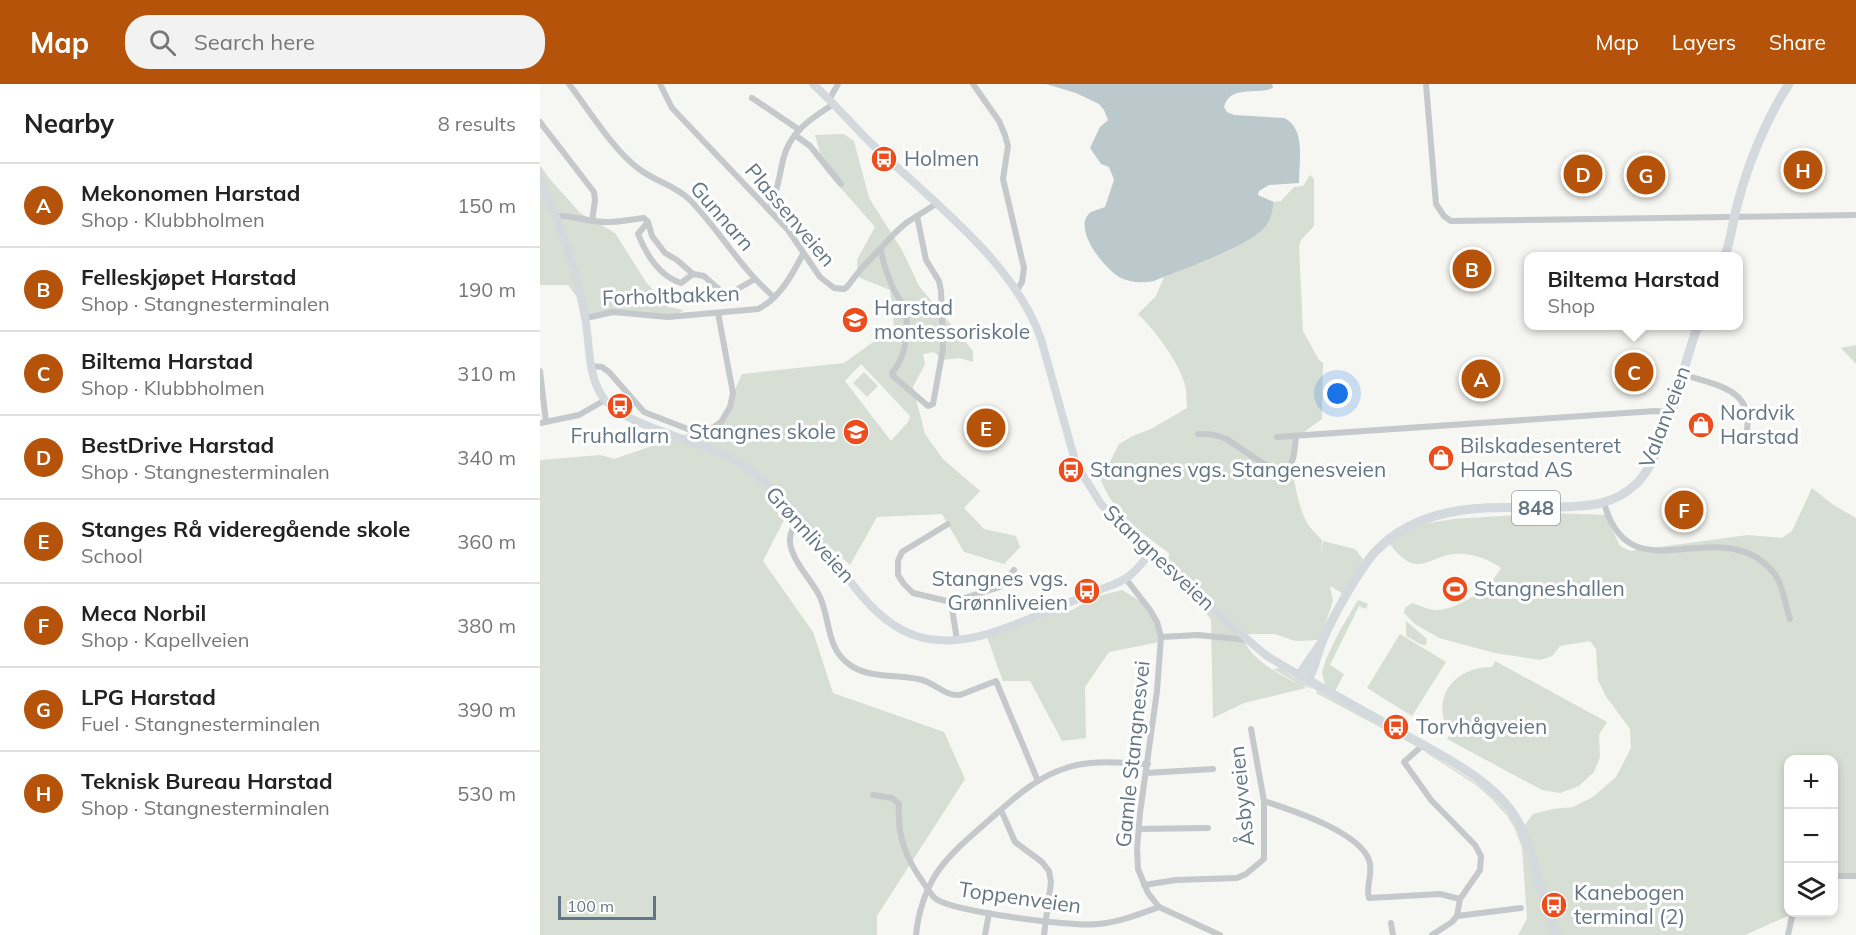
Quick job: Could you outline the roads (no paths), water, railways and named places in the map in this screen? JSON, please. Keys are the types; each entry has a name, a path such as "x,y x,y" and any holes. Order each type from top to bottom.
{"main road":[{"path":"1726,252 1747,174 1772,115 1789,84"},
{"name":"Valanveien","path":"1308,680 1322,642 1361,571 1374,553 1390,538 1409,526 1437,514 1466,509 1585,506 1604,503 1628,490 1646,471 1659,447 1697,330"},
{"name":"Valanveien","path":"1299,675 1322,642"},
{"name":"Stangnesveien","path":"1299,675 1424,745 1482,782 1510,809 1527,842 1556,934"}],"street":[{"name":"Gunnarn","path":"569,84 633,164 646,174 668,183 682,193 755,279 774,297"},
{"name":"Plassenveien","path":"660,84 672,108 788,230 803,254 829,285 844,289 896,232 936,204"},
{"name":"Stangnesveien","path":"813,84 979,247 1017,290 1035,322 1068,437 1082,474 1101,504 1125,530 1248,640 1267,656 1299,675"},
{"path":"769,210 776,193 783,157 796,132 830,102 838,84"},
{"path":"973,84 999,121 1008,146 1003,179 1024,268 1022,282 1017,290"},
{"path":"1426,84 1435,195 1439,211 1451,221 1856,215"},
{"path":"752,98 796,132 841,184"},
{"path":"540,122 594,192 595,204 592,221"},
{"path":"540,179 556,216 586,318 595,384 605,400 579,415 543,422 540,371"},
{"path":"556,216 610,222 644,218 648,222 652,236 665,253 693,274 704,276 715,287 726,292 734,291 755,279"},
{"path":"881,250 883,263 905,311 906,328 903,352 898,366 892,373 928,406 933,404 943,349 941,291 939,281 926,260 917,216"},
{"path":"648,222 638,234 648,254 662,273 681,283 693,274"},
{"name":"Forholtbakken","path":"586,318 613,312 659,317 758,309 774,297 803,254"},
{"path":"592,366 602,367 609,372 644,412 693,431 710,430 721,422 730,407 733,393 718,313"},
{"path":"1683,374 1722,386 1737,394 1746,406 1745,441"},
{"name":"Grønnliveien","path":"605,400 638,421 735,460 757,476 801,518 871,606 903,631 921,638 957,640 1005,629 1126,579 1151,552"},
{"path":"1277,437 1655,411 1671,412"},
{"path":"1198,434 1224,437 1275,470 1288,468 1292,463 1296,436"},
{"path":"1604,503 1610,523 1616,532 1634,546 1654,550 1724,546 1746,552 1759,559 1776,576 1790,619"},
{"path":"801,518 790,533 790,545 819,596 834,646 849,665 862,671 922,680 954,696 996,681 1038,781"},
{"path":"948,524 902,552 898,561 898,575 913,593 951,602 1000,587 1014,570"},
{"name":"Gamle Stangnesvei","path":"1126,579 1150,609 1161,637 1158,680 1137,849 1138,869 1148,893 1160,907 1220,935"},
{"path":"951,602 957,640"},
{"path":"1161,637 1198,635 1248,640"},
{"name":"Åsbyveien","path":"1144,885 1176,880 1237,878 1246,874 1264,859 1264,801 1255,740 1251,729"},
{"path":"1424,745 1404,762 1431,800 1475,845 1481,856 1480,870 1460,899 1457,916 1432,935"},
{"path":"915,935 920,912 934,877 953,854 1016,795 1065,768 1092,762 1148,765"},
{"path":"1146,773 1213,769"},
{"name":"Toppenveien","path":"873,795 892,798 899,804 898,823 911,867 937,899 951,906 1076,924 1099,924 1160,907"},
{"path":"1264,801 1324,824 1340,832 1355,844 1370,862 1367,889 1369,898 1440,894 1460,899"},
{"path":"1001,810 1015,842 1042,861 1049,872 1051,882 1044,935"},
{"path":"1139,829 1208,828"},
{"path":"1838,876 1856,876"},
{"path":"1457,916 1521,908"},
{"path":"985,935 989,913"},
{"path":"1788,935 1792,917"},
{"path":"1391,923 1393,935"}],"place":[{"name":"Holmen","path":"884,159"},
{"name":"Teknisk Bureau Harstad","path":"1803,170"},
{"name":"BestDrive Harstad","path":"1583,174"},
{"name":"LPG Harstad","path":"1646,175"},
{"name":"Felleskjøpet Harstad","path":"1472,269"},
{"name":"Harstad montessoriskole","path":"855,320"},
{"name":"Biltema Harstad","path":"1634,372"},
{"name":"Mekonomen Harstad","path":"1481,379"},
{"name":"Fruhallarn","path":"620,406"},
{"name":"Nordvik Harstad","path":"1701,425"},
{"name":"Stanges Rå videregående skole","path":"986,428"},
{"name":"Stangnes skole","path":"856,432"},
{"name":"Bilskadesenteret Harstad AS","path":"1441,458"},
{"name":"Stangnes vgs. Stangenesveien","path":"1071,470"},
{"name":"Meca Norbil","path":"1684,510"},
{"name":"Stangneshallen","path":"1455,589"},
{"name":"Stangnes vgs. Grønnliveien","path":"1087,591"},
{"name":"Torvhågveien","path":"1396,727"},
{"name":"Kanebogen terminal (2)","path":"1554,905"}]}
